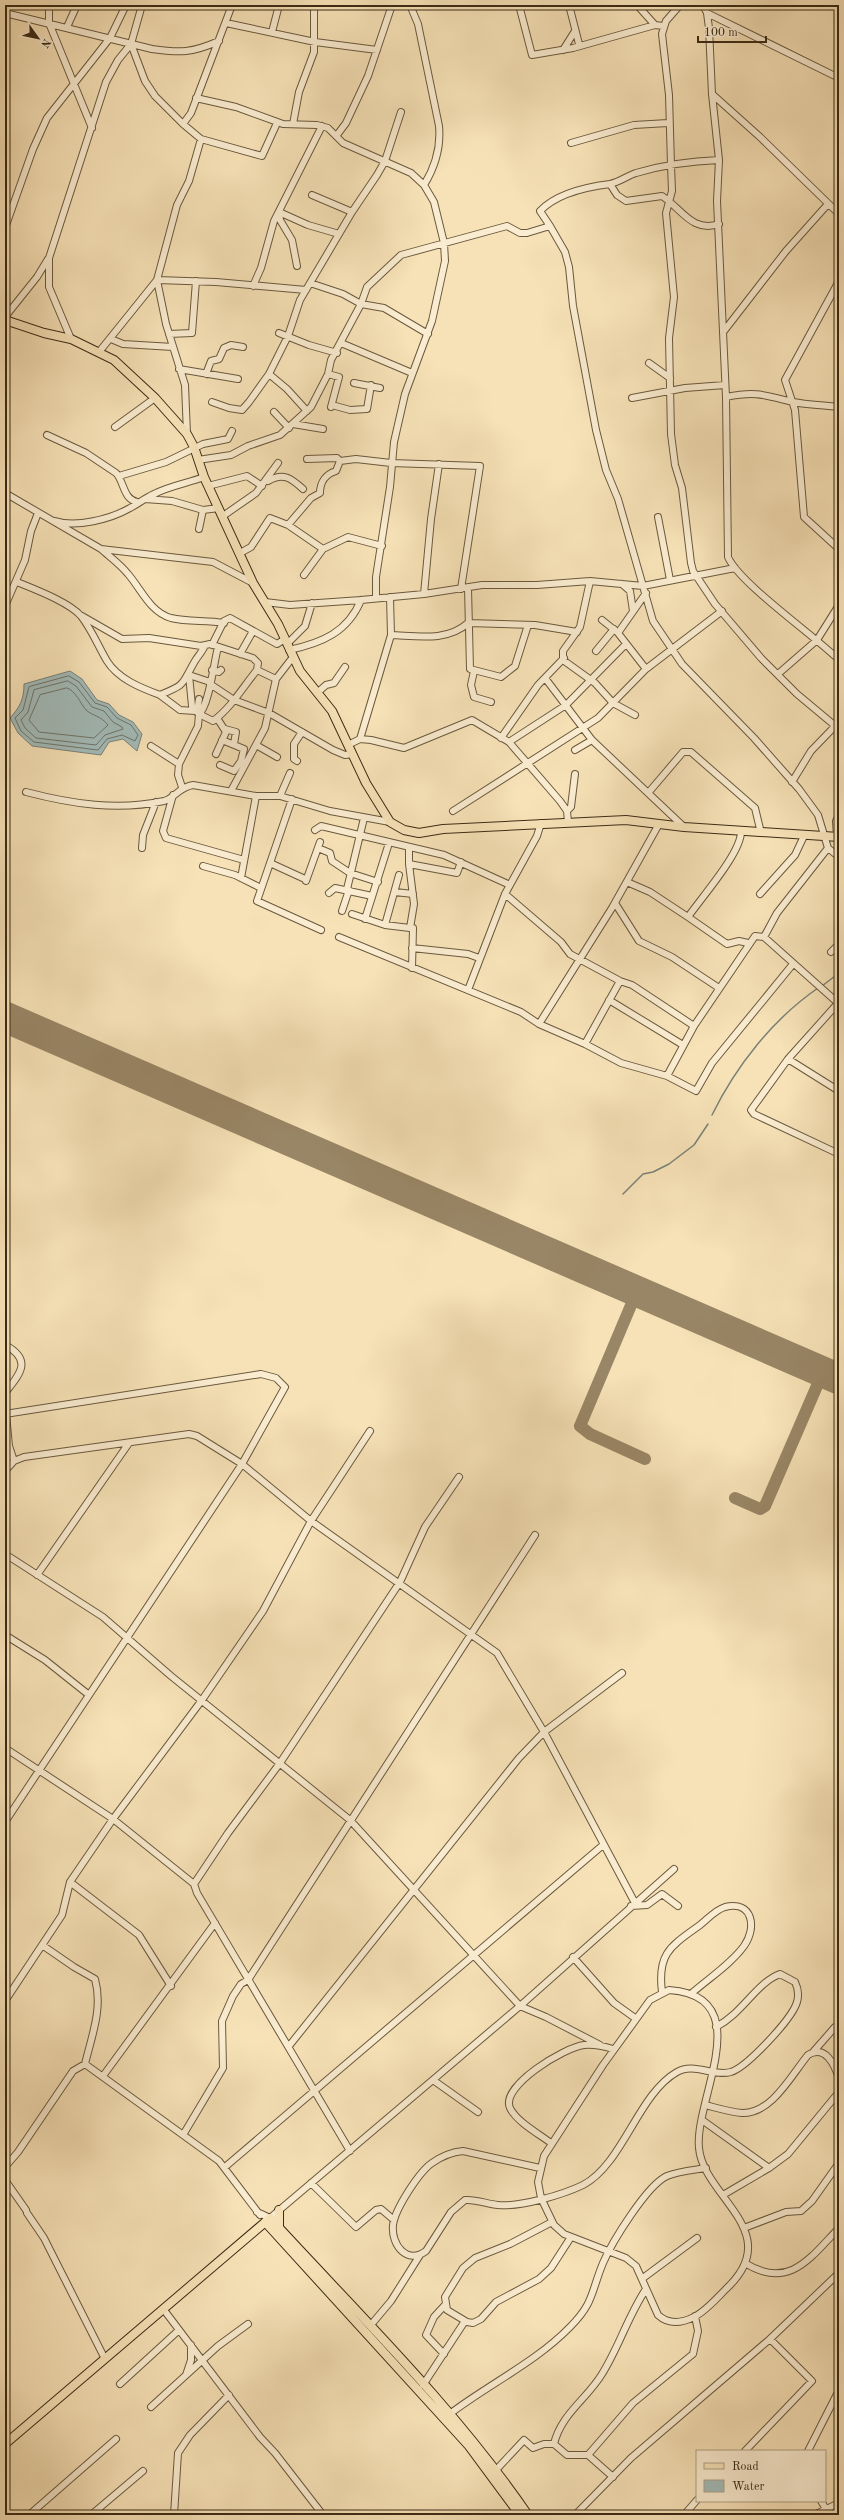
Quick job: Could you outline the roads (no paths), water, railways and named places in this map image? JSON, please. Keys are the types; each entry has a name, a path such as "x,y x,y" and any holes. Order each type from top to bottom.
{"main road":[{"path":"5,318 44,333 70,339 99,352 126,370 155,398 187,434 194,447 204,477 253,583 265,602 304,676 332,712 352,754 390,822 404,830 419,833 444,829 541,823 626,820 684,827 804,836 838,837"},
{"path":"276,2229 279,2210"},
{"path":"5,2444 164,2310 267,2220 496,2470 528,2515"},
{"path":"257,2229 276,2229"},
{"path":"345,2304 370,2326 423,2385 500,2485 520,2515"}],"street":[{"path":"49,5 49,23 92,128"},
{"path":"67,27 76,5"},
{"path":"5,228 33,149 47,118 110,38 126,5"},
{"path":"5,318 37,277 49,258 106,82 118,60 131,44 142,5"},
{"path":"183,124 196,98 232,5"},
{"path":"272,32 279,5"},
{"path":"293,124 299,92 315,42 312,25 314,5"},
{"path":"337,135 346,123 377,50 392,5"},
{"path":"410,5 420,32 439,126 440,138 436,160 424,185"},
{"path":"519,5 532,55 563,50 579,44 655,25 663,26"},
{"path":"569,5 579,44"},
{"path":"637,5 655,25"},
{"path":"680,5 663,26 664,67 670,95 668,123 671,165 670,201 667,220 674,297 669,338 673,456 682,488 690,563 696,576 722,611 753,648 778,674 838,726 811,751 792,782"},
{"path":"703,5 707,13 712,94 719,160 719,224 726,397 727,551 735,568 839,660"},
{"path":"5,12 131,44 174,52 198,51 218,41"},
{"path":"707,13 839,78"},
{"path":"226,23 315,42 377,50"},
{"path":"563,50 575,31"},
{"path":"131,44 145,81 155,96 183,124 201,139 262,156 277,123"},
{"path":"712,94 839,214"},
{"path":"196,98 236,107 277,123 322,126 337,135 343,143 410,173 424,185 434,202 444,243 444,267 428,334 405,394 391,463 382,546 376,571 376,597"},
{"path":"212,402 229,408 242,410 250,402 269,374 288,336 310,282 385,161 401,112"},
{"path":"571,143 634,125 668,123"},
{"path":"253,286 261,268 269,234 322,126"},
{"path":"99,352 157,280 177,204 188,181 201,139"},
{"path":"719,160 689,161 635,174 610,184 593,186 548,202 540,211 565,252 569,267 573,306 596,430 606,470 618,499 646,593 652,621 672,650 704,688 754,738 792,782 818,815 828,848 839,857"},
{"path":"610,184 617,195 626,201 662,196 670,201 692,222 705,226 719,224"},
{"path":"312,195 352,212"},
{"path":"724,331 786,251 828,204"},
{"path":"279,212 308,225 339,234"},
{"path":"279,212 280,220 292,240 297,266"},
{"path":"198,460 231,455 248,446 280,435 307,411 318,395 328,374 332,360 337,353 361,304 367,287 375,277 401,255 507,226 527,233 550,226"},
{"path":"49,258 49,287 70,339"},
{"path":"157,280 196,281 306,290"},
{"path":"157,280 169,334 187,401 187,434"},
{"path":"169,334 192,333 196,281"},
{"path":"839,281 785,380 793,402 804,517 839,549"},
{"path":"310,282 361,304 384,308 428,334"},
{"path":"279,333 309,346 337,353"},
{"path":"111,339 123,344 173,347"},
{"path":"341,343 412,373"},
{"path":"206,374 211,361 219,359 224,348 231,345 242,347"},
{"path":"650,363 670,378"},
{"path":"179,369 238,379"},
{"path":"269,374 287,389 307,411"},
{"path":"328,374 339,377 332,406 350,410 367,409 371,386"},
{"path":"354,384 380,388"},
{"path":"632,398 725,385"},
{"path":"726,397 750,393 778,396 793,402 839,407"},
{"path":"115,427 131,414 142,410 155,398"},
{"path":"274,412 291,426 323,429"},
{"path":"120,476 166,462 194,447 217,439 228,439 232,431"},
{"path":"47,435 86,453 120,476 127,495 132,501 137,502"},
{"path":"307,459 337,458 340,461 356,459 391,463 480,466 464,588 468,623 470,669 501,677 515,666 528,624"},
{"path":"288,525 311,498 320,493 323,480 330,473 336,471 340,461"},
{"path":"146,499 172,501 203,510 221,512 245,502 263,484 278,463"},
{"path":"424,594 431,519 439,464"},
{"path":"208,486 247,476 263,484"},
{"path":"263,484 278,476 287,477 303,489"},
{"path":"48,519 59,522 88,521 131,508 137,502 146,499 155,493 204,477"},
{"path":"5,493 101,549 121,565 144,597 159,611 170,618 224,623"},
{"path":"199,529 203,510"},
{"path":"5,606 17,582 38,513"},
{"path":"658,517 670,580"},
{"path":"240,553 251,547 270,518 288,525 323,549"},
{"path":"304,575 323,549 348,537 382,546"},
{"path":"101,549 213,562 253,583"},
{"path":"265,602 290,605 361,600 376,597 424,594 482,585 537,585 590,581 643,586 735,568"},
{"path":"590,581 582,621 577,632 563,651 563,660 592,681 613,703 635,715"},
{"path":"17,582 56,600 122,639 149,638 215,646 256,660 257,670 234,700 217,718 213,721 208,720 197,712 180,710 160,695 134,684 116,671 107,661 95,636 80,615"},
{"path":"621,583 630,591 633,611"},
{"path":"596,651 616,631 646,593"},
{"path":"360,740 391,635 390,597"},
{"path":"197,712 204,709 210,685 215,646 224,623 230,618 277,644 288,647 316,643 342,629 353,616 361,600"},
{"path":"231,791 256,745 270,713 276,679 288,647 305,626 312,603"},
{"path":"778,674 817,640 839,605"},
{"path":"453,811 584,727 613,703 646,669 722,611"},
{"path":"602,620 616,631 646,669"},
{"path":"391,635 449,635 459,631 468,623 528,624 563,628 577,632"},
{"path":"240,654 253,631"},
{"path":"509,742 566,705 592,681 626,644"},
{"path":"160,695 174,690 189,678 205,645"},
{"path":"501,738 545,678 564,658"},
{"path":"317,693 326,685 334,683 345,667"},
{"path":"212,670 219,672 221,670"},
{"path":"257,670 276,679"},
{"path":"474,671 471,685 474,697 491,702"},
{"path":"189,678 210,685 234,700 270,713 333,750 345,755 352,754"},
{"path":"189,678 190,696 197,712"},
{"path":"545,678 584,727 592,740 649,792 684,827"},
{"path":"182,787 178,775 179,764 198,726 197,712 199,699"},
{"path":"217,718 225,729"},
{"path":"348,745 360,740 371,740 404,748 472,720 509,742 567,811 568,822"},
{"path":"225,729 230,728 236,732 234,744"},
{"path":"216,754 225,729"},
{"path":"506,730 516,737"},
{"path":"297,761 294,759 294,744 302,732"},
{"path":"220,765 234,771 238,767 244,749 222,740"},
{"path":"575,750 592,740"},
{"path":"256,745 277,757"},
{"path":"151,746 179,764"},
{"path":"649,792 683,752 691,752 755,808 761,833"},
{"path":"280,796 290,773"},
{"path":"567,811 570,807 575,774"},
{"path":"26,792 66,803 116,808 167,800 182,787 193,785 256,796 280,796 330,811 390,822"},
{"path":"173,795 163,831 166,838 244,860"},
{"path":"241,878 256,796"},
{"path":"292,799 257,901 321,930"},
{"path":"142,848 143,835 156,802"},
{"path":"838,837 836,821 839,815"},
{"path":"342,910 364,818"},
{"path":"468,990 479,958 505,894 537,836 541,823"},
{"path":"539,1024 615,903 660,824"},
{"path":"315,830 321,826 389,844 444,855 510,885"},
{"path":"688,917 729,862 742,839 741,831"},
{"path":"760,894 795,855 804,836"},
{"path":"364,919 378,882 389,844"},
{"path":"270,864 306,880 319,845 330,853 332,861 350,873 378,882"},
{"path":"409,848 409,864 413,894 410,928"},
{"path":"764,937 777,913 828,848"},
{"path":"409,864 457,873 461,862"},
{"path":"204,866 241,878 261,888"},
{"path":"385,925 395,892 398,875"},
{"path":"627,882 650,892 727,944 738,941 748,943"},
{"path":"330,893 334,888 348,889 372,896"},
{"path":"395,892 413,894"},
{"path":"505,894 561,942 570,954 620,982 632,986 694,1026"},
{"path":"615,903 639,941 672,956 719,988"},
{"path":"352,914 385,925 413,928 412,968"},
{"path":"667,1076 694,1026 748,943 755,936 764,937 838,1003 788,1059 751,1108 752,1113 839,1154"},
{"path":"339,937 521,1012 539,1024 585,1044 621,1063 667,1076 696,1091 712,1063 793,964"},
{"path":"832,952 839,944"},
{"path":"412,948 468,954 479,958"},
{"path":"585,1044 620,982"},
{"path":"609,1000 683,1045"},
{"path":"788,1059 839,1091"},
{"path":"5,1345 17,1353 22,1363 21,1372 5,1393"},
{"path":"5,1822 41,1770 242,1464 285,1387 276,1378 261,1374 6,1414 10,1446 14,1461"},
{"path":"5,2001 62,1915 70,1882 113,1819 202,1700 263,1611 311,1521 370,1431"},
{"path":"5,1471 14,1461 24,1457 188,1434 197,1436 242,1464 311,1521 400,1582 497,1653 504,1662 544,1732 633,1905"},
{"path":"37,1575 129,1443"},
{"path":"194,1884 228,1833 280,1762 400,1582 425,1527 459,1476"},
{"path":"183,2135 222,2068 222,2021 233,1996 241,1984 248,1980 535,1535"},
{"path":"5,1554 81,1602 350,1820 414,1888 520,2006 546,2017 600,2045 614,2049"},
{"path":"5,1635 45,1660 89,1695"},
{"path":"289,2046 519,1758 544,1732 622,1673"},
{"path":"5,1748 41,1770 113,1819 194,1884 197,1893 350,2151"},
{"path":"225,2167 475,1956 603,1845"},
{"path":"85,2064 104,2076 225,2167 257,2212 267,2220 520,2006 674,1869"},
{"path":"70,1882 139,1935 171,1986"},
{"path":"633,1905 647,1905 662,1894 678,1906"},
{"path":"662,1992 660,1976 662,1964 670,1947 717,1911 726,1907 736,1907 745,1910 751,1916 752,1924 745,1945 692,1993"},
{"path":"104,2076 171,1986 215,1923"},
{"path":"5,2167 18,2152 74,2071 85,2064 98,2009 99,1998 95,1979 74,1968 42,1945"},
{"path":"573,1958 614,2003 635,2018"},
{"path":"540,2168 478,2153 453,2152 430,2164 414,2183 394,2220 393,2234 400,2250 411,2257 420,2255 426,2251 451,2212 461,2201 469,2200 506,2205 541,2198 569,2190 595,2176 653,2095 669,2077 685,2069 731,2072 750,2059 794,2008 798,1989 796,1982 780,1974 771,1977 731,2019 716,2027"},
{"path":"669,1990 692,1993 707,2005 716,2027 718,2035 713,2072 702,2120 699,2149 706,2168 744,2228 747,2253 745,2263 732,2284 695,2316 675,2323 665,2322 652,2305 643,2278 636,2266 626,2258 564,2234 552,2222 541,2198 538,2182 540,2168 551,2143 635,2018 650,2000 662,1992 669,1990"},
{"path":"705,2106 743,2113 764,2106 779,2092 808,2055 814,2051 835,2027"},
{"path":"551,2143 515,2115 510,2107 510,2094 515,2087 546,2062 558,2055 582,2045 600,2045"},
{"path":"814,2051 820,2051 827,2056 839,2079"},
{"path":"433,2080 478,2112"},
{"path":"724,2195 769,2168 788,2154 839,2092"},
{"path":"702,2120 769,2168"},
{"path":"744,2228 786,2212 801,2210 812,2201 839,2163"},
{"path":"447,2416 551,2345 569,2328 588,2306 608,2251 628,2219 662,2179 668,2175 706,2168"},
{"path":"5,2180 44,2238 105,2360"},
{"path":"311,2183 356,2226 376,2210 381,2209 394,2220"},
{"path":"552,2222 510,2244 475,2258 463,2268 445,2297 445,2305 447,2310 465,2321 473,2323 481,2319 500,2299 539,2279 551,2268 571,2237"},
{"path":"745,2263 754,2269 769,2273 791,2271 805,2263 839,2228"},
{"path":"643,2278 697,2238"},
{"path":"370,2326 391,2301 420,2255"},
{"path":"575,2515 631,2458 770,2339 838,2277"},
{"path":"554,2444 557,2430 603,2373 618,2339 646,2289"},
{"path":"444,2354 426,2335 434,2317 445,2305"},
{"path":"164,2310 323,2515"},
{"path":"588,2455 633,2403 694,2354 698,2331 695,2316"},
{"path":"423,2385 465,2321"},
{"path":"151,2407 218,2346 248,2324"},
{"path":"120,2384 179,2330"},
{"path":"745,2450 812,2381 770,2339"},
{"path":"186,2375 191,2360 191,2345"},
{"path":"809,2450 839,2390"},
{"path":"174,2515 178,2452 190,2435 229,2395"},
{"path":"29,2515 116,2439"},
{"path":"496,2470 522,2441 526,2441 535,2448 544,2444 554,2444 567,2454 588,2455 613,2477"},
{"path":"91,2515 143,2471"},
{"path":"684,2515 696,2501"},
{"path":"822,2502 826,2509"},
{"path":"814,2515 839,2503"}],"water":[{"path":"70,671 82,679 97,700 109,704 119,715 133,722 142,734 137,751 123,739 109,742 101,755 32,746 18,733 10,718 21,702 24,684"}],"waterway":[{"path":"822,986 839,973"},
{"path":"712,1115 732,1079 757,1045 786,1014 818,988"},
{"path":"623,1194 643,1174 653,1172 669,1164 694,1145 708,1124"}]}
